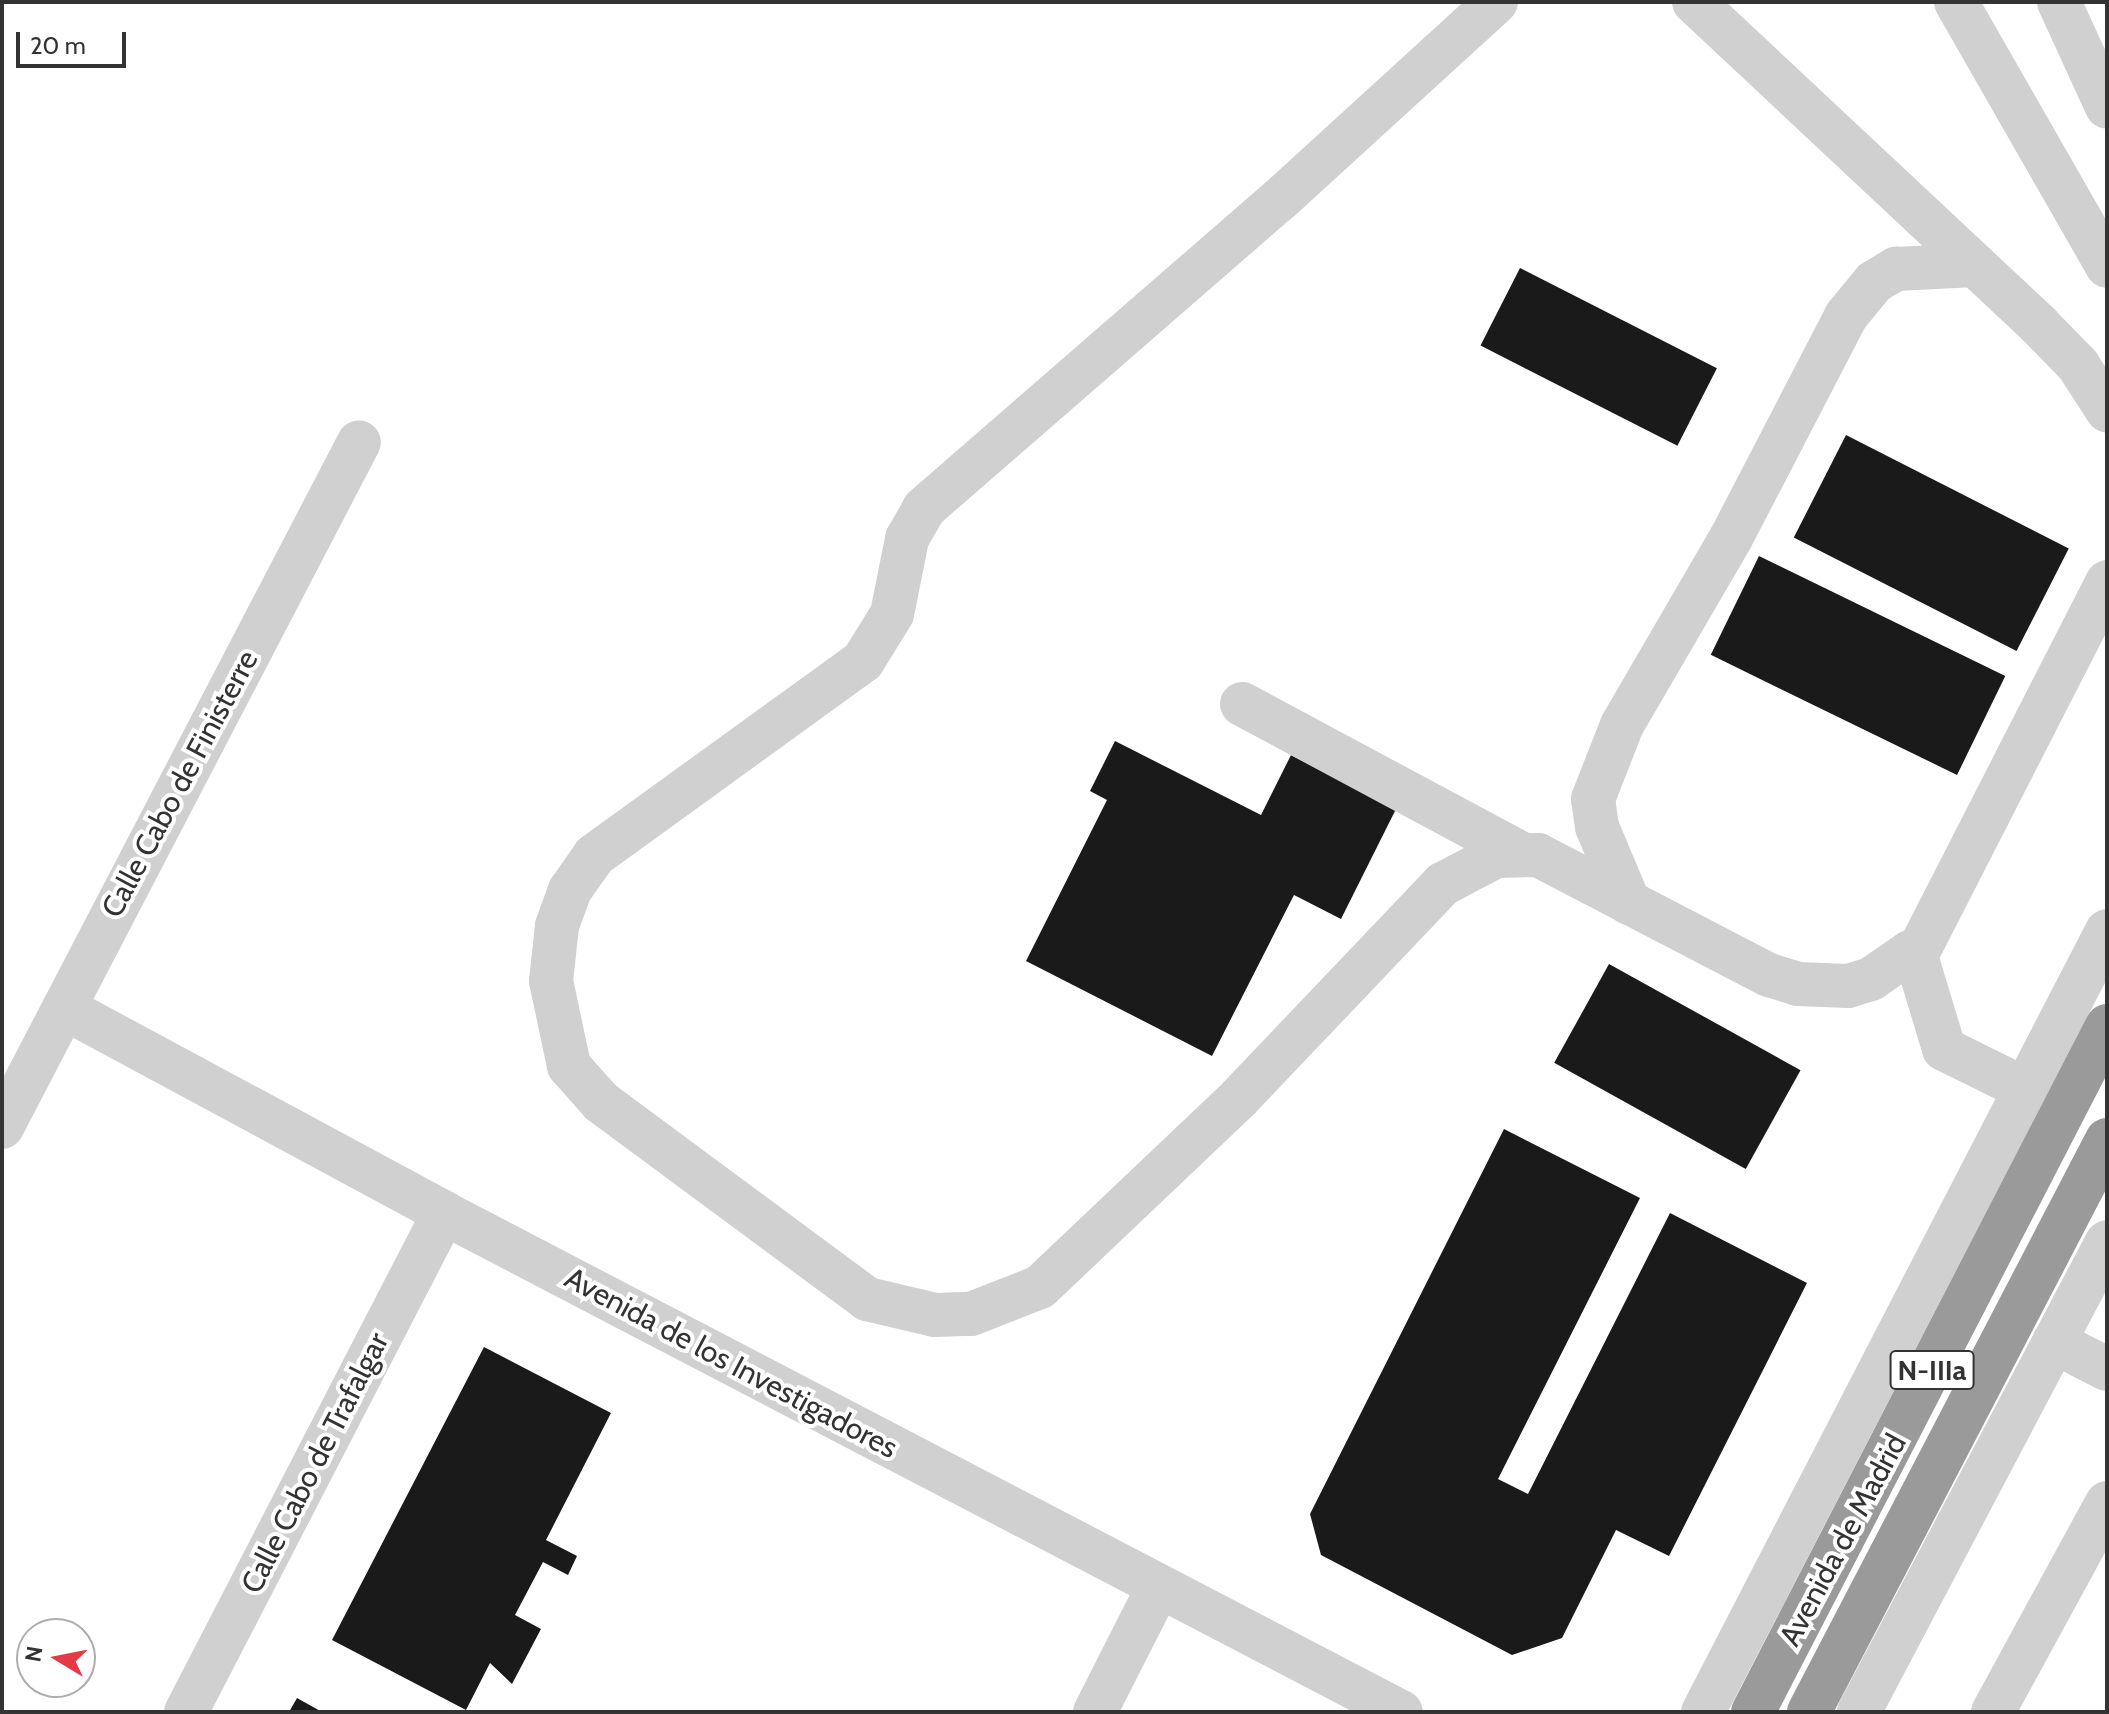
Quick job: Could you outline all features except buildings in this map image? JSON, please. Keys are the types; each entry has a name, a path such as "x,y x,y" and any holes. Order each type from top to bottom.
{"highway":[{"name":"Avenida de Madrid","path":"1753,1712 2107,1026"},
{"name":"Avenida de Madrid","path":"1809,1712 2107,1140"}],"street":[{"path":"1496,2 1280,199 924,509 907,539 892,614 863,661 594,856 570,890 557,926 551,981 556,1025 569,1066 601,1102 867,1299 935,1315 971,1314 1040,1287 1239,1098 1443,884 1472,866 1520,853 1538,855 1769,975 1798,984 1848,986 1871,979 1910,952 1916,956 1944,1049 2025,1089"},
{"path":"1694,2 2078,365 2107,410"},
{"path":"1956,2 2107,266"},
{"path":"2059,2 2107,107"},
{"path":"1629,903 1597,827 1593,799 1622,725 1731,538 1846,316 1874,282 1896,269 1975,265"},
{"name":"Calle Cabo de Finisterre","path":"2,1127 359,442"},
{"path":"1916,956 2107,582"},
{"path":"1242,704 1520,853"},
{"path":"1703,1712 2107,931"},
{"name":"Avenida de los Investigadores","path":"64,1008 444,1213 1401,1712"},
{"name":"Calle Cabo de Trafalgar","path":"186,1712 444,1213"},
{"path":"1859,1712 2107,1242"},
{"path":"2054,1342 2107,1369"},
{"path":"1993,1712 2107,1503"},
{"path":"1095,1712 1159,1586"}]}
